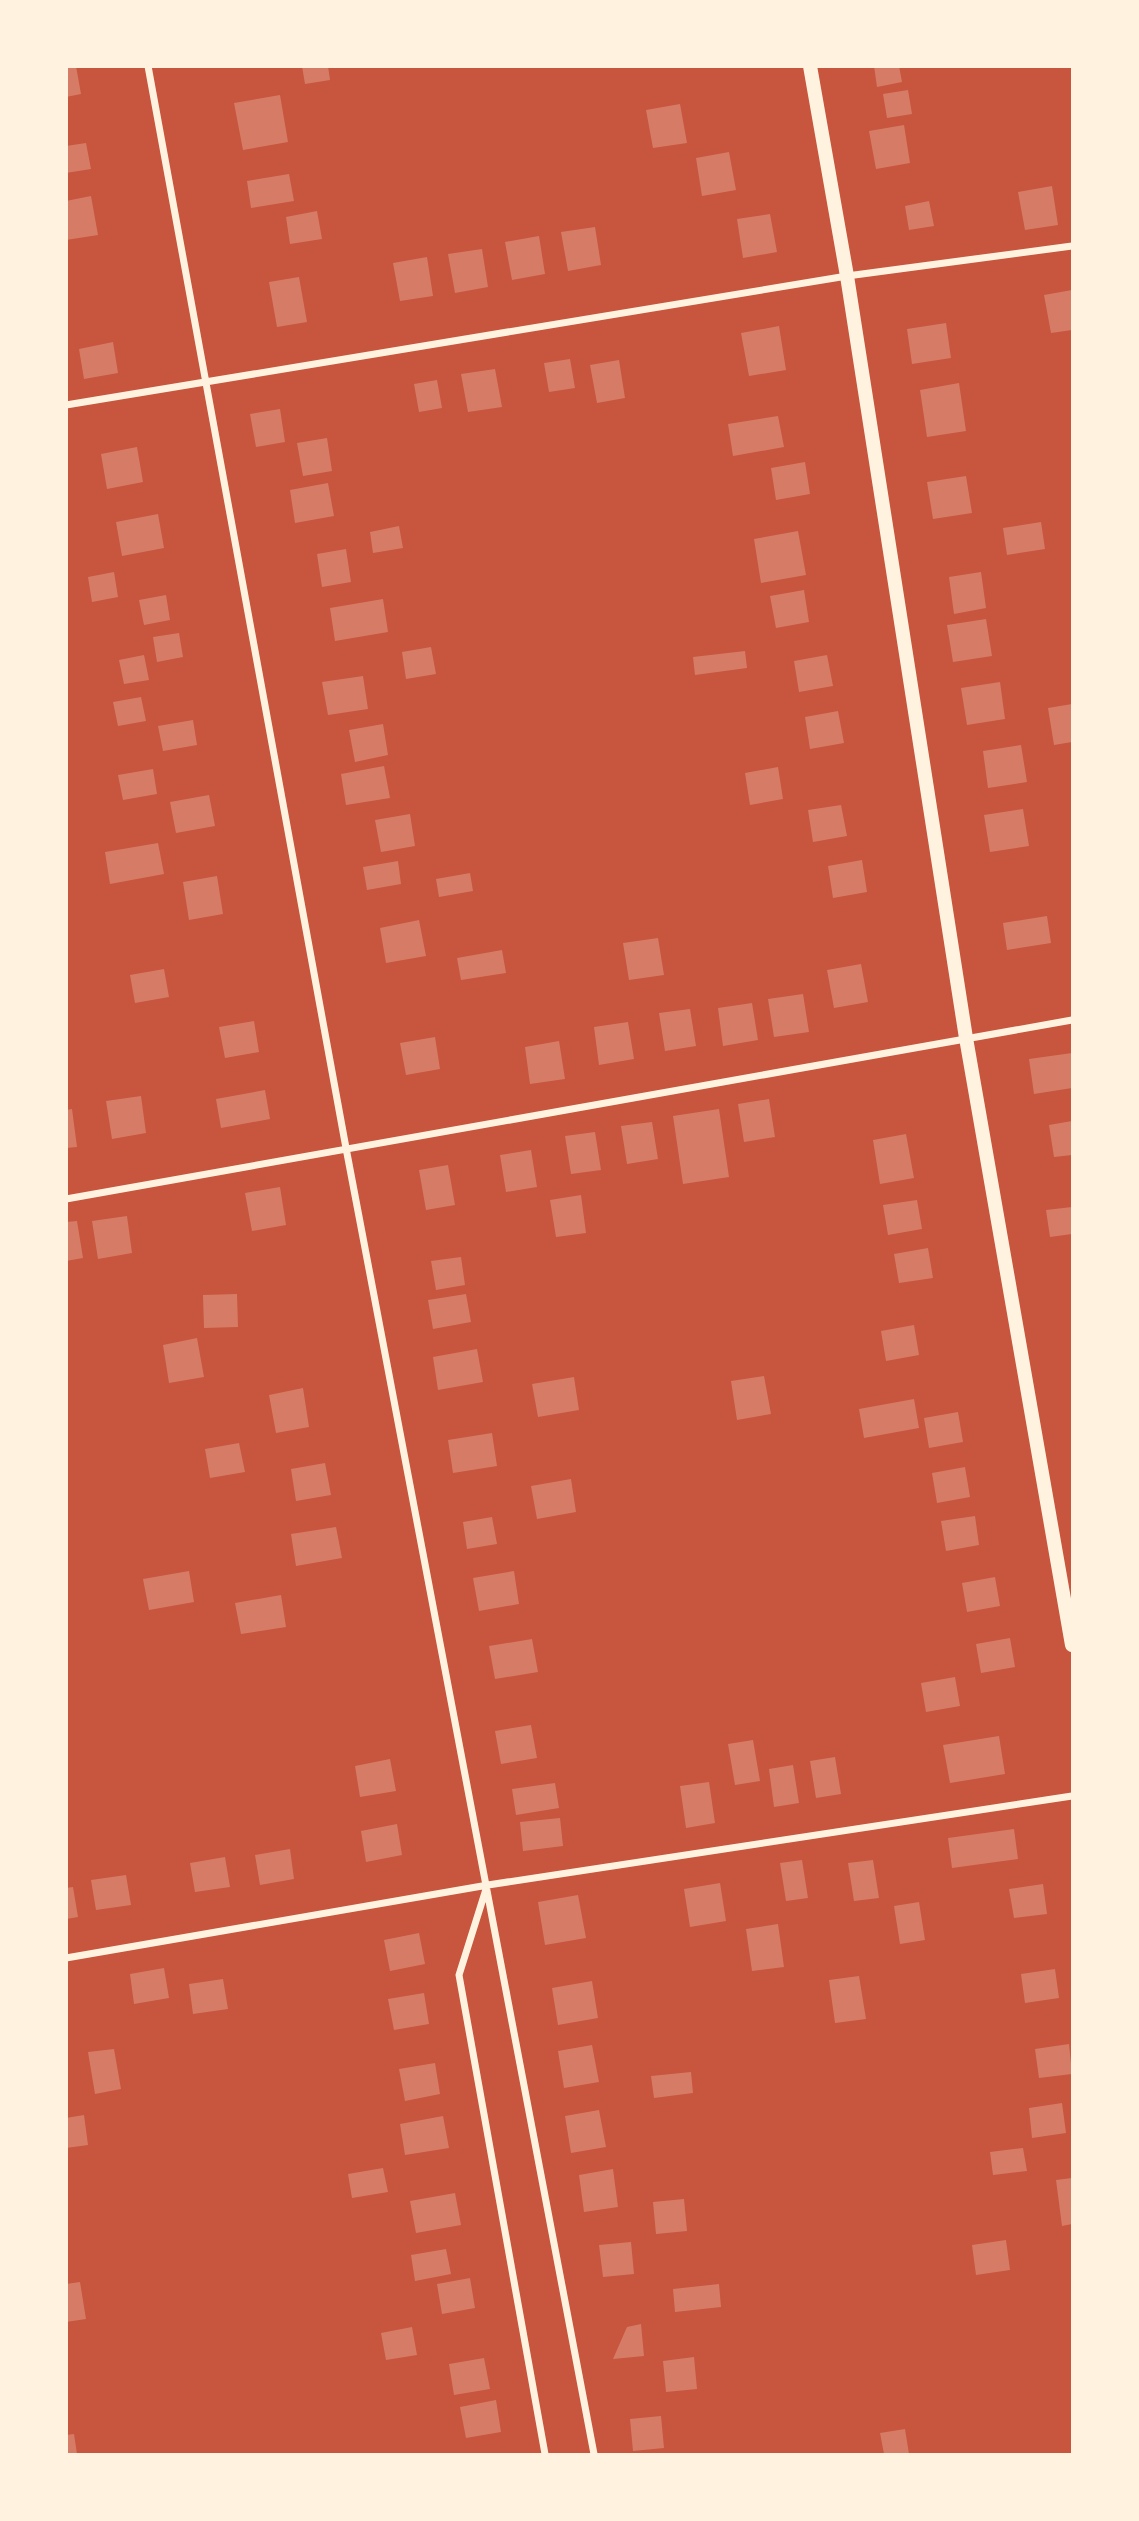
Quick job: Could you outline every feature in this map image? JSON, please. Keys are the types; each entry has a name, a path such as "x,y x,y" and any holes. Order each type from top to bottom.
{"main road":[{"path":"810,66 846,276 966,1038 1073,1645"}],"street":[{"path":"148,66 345,1148 488,1885 594,2455"},
{"path":"66,405 846,276 1073,246"},
{"path":"66,1199 1073,1020"},
{"path":"66,1958 488,1885 1073,1796"},
{"path":"488,1885 459,1975 545,2455"}],"building":[{"path":"76,66 81,94 66,97 66,67"},
{"path":"302,66 328,66 330,80 305,84"},
{"path":"874,66 899,66 902,82 877,87"},
{"path":"908,90 912,114 887,118 883,94"},
{"path":"280,95 288,142 243,150 234,103"},
{"path":"680,104 687,143 653,148 646,110"},
{"path":"904,125 910,163 876,169 869,131"},
{"path":"86,143 91,169 66,173 66,146"},
{"path":"729,152 736,190 702,196 696,158"},
{"path":"289,174 294,201 251,208 247,181"},
{"path":"1052,186 1058,225 1025,230 1018,192"},
{"path":"91,196 98,235 66,240 66,201"},
{"path":"929,201 934,226 909,230 905,206"},
{"path":"317,211 322,239 290,244 286,217"},
{"path":"770,214 777,252 743,258 737,219"},
{"path":"595,227 601,265 568,271 561,232"},
{"path":"539,236 545,274 512,280 505,242"},
{"path":"482,249 488,287 455,293 448,254"},
{"path":"427,257 433,296 400,301 393,263"},
{"path":"299,277 307,322 277,327 269,282"},
{"path":"1072,290 1072,330 1051,333 1044,295"},
{"path":"946,323 951,358 912,364 907,329"},
{"path":"779,326 786,370 749,376 741,333"},
{"path":"113,342 118,373 84,379 79,349"},
{"path":"570,359 575,388 549,392 544,363"},
{"path":"619,360 625,398 597,403 590,365"},
{"path":"495,369 502,407 468,412 461,374"},
{"path":"437,380 442,408 419,412 414,384"},
{"path":"959,383 966,431 927,437 920,390"},
{"path":"280,409 285,442 256,447 250,414"},
{"path":"778,416 784,447 733,456 728,424"},
{"path":"327,438 332,471 303,476 297,443"},
{"path":"137,447 143,482 107,489 101,454"},
{"path":"805,462 810,494 776,500 771,468"},
{"path":"966,476 972,513 933,519 927,482"},
{"path":"328,483 334,516 295,523 290,490"},
{"path":"158,514 164,548 122,556 116,522"},
{"path":"1041,522 1045,549 1007,555 1003,528"},
{"path":"399,526 403,548 373,553 370,532"},
{"path":"798,531 806,575 761,583 754,539"},
{"path":"346,549 351,582 322,587 317,554"},
{"path":"114,572 118,597 92,602 88,577"},
{"path":"981,572 986,608 954,614 949,577"},
{"path":"804,590 809,622 776,628 770,596"},
{"path":"166,595 170,620 144,625 139,600"},
{"path":"383,599 388,632 335,641 330,608"},
{"path":"986,619 992,656 953,662 947,625"},
{"path":"179,633 183,657 157,662 153,637"},
{"path":"431,647 436,674 406,679 402,652"},
{"path":"745,651 747,668 695,675 693,657"},
{"path":"144,655 149,680 124,684 119,660"},
{"path":"827,655 833,686 799,692 794,661"},
{"path":"363,676 368,709 328,715 322,682"},
{"path":"1000,682 1005,719 967,725 961,688"},
{"path":"141,697 146,721 118,726 113,702"},
{"path":"1072,704 1072,742 1054,745 1048,708"},
{"path":"838,711 844,743 810,749 805,717"},
{"path":"193,720 197,745 163,751 158,726"},
{"path":"383,724 388,755 355,762 349,730"},
{"path":"1021,745 1027,782 988,788 983,751"},
{"path":"384,766 390,798 346,805 341,774"},
{"path":"778,767 783,799 750,805 745,773"},
{"path":"153,769 157,794 123,800 118,775"},
{"path":"209,795 215,826 176,833 170,802"},
{"path":"841,805 847,836 813,842 808,810"},
{"path":"1023,809 1029,846 990,852 984,815"},
{"path":"410,814 415,846 381,852 375,820"},
{"path":"158,843 164,874 110,884 105,852"},
{"path":"862,860 867,892 833,898 828,866"},
{"path":"398,861 401,884 367,890 363,867"},
{"path":"470,873 473,891 439,897 436,879"},
{"path":"217,876 223,914 189,920 183,882"},
{"path":"1047,916 1051,943 1007,950 1003,923"},
{"path":"419,920 426,956 386,963 380,928"},
{"path":"658,938 664,975 629,980 623,943"},
{"path":"502,950 506,973 461,980 457,958"},
{"path":"861,964 868,1002 834,1008 827,970"},
{"path":"164,969 169,997 135,1003 130,975"},
{"path":"803,994 809,1032 774,1037 768,999"},
{"path":"752,1003 758,1040 723,1046 718,1008"},
{"path":"690,1009 696,1046 665,1051 659,1013"},
{"path":"254,1021 259,1052 225,1058 219,1027"},
{"path":"628,1022 634,1059 599,1065 594,1027"},
{"path":"435,1037 440,1069 406,1075 400,1043"},
{"path":"559,1041 565,1079 530,1084 525,1047"},
{"path":"1072,1053 1072,1088 1034,1094 1029,1059"},
{"path":"265,1090 270,1119 221,1128 216,1099"},
{"path":"141,1096 146,1133 112,1139 106,1101"},
{"path":"769,1099 775,1137 744,1142 738,1104"},
{"path":"72,1109 77,1147 66,1148 66,1110"},
{"path":"719,1109 729,1177 683,1184 673,1116"},
{"path":"1072,1121 1072,1155 1054,1157 1049,1125"},
{"path":"652,1122 658,1159 627,1164 621,1126"},
{"path":"595,1132 601,1170 571,1174 565,1136"},
{"path":"906,1134 914,1178 880,1184 873,1140"},
{"path":"531,1150 537,1187 506,1192 500,1155"},
{"path":"448,1165 455,1205 426,1210 419,1170"},
{"path":"280,1187 286,1225 252,1231 245,1193"},
{"path":"581,1195 586,1233 556,1237 550,1200"},
{"path":"917,1200 922,1229 888,1235 883,1205"},
{"path":"1072,1207 1072,1234 1050,1237 1046,1210"},
{"path":"127,1216 132,1253 98,1259 92,1221"},
{"path":"77,1221 83,1258 66,1261 66,1222"},
{"path":"928,1248 933,1278 899,1283 894,1254"},
{"path":"461,1257 465,1285 436,1290 431,1261"},
{"path":"237,1294 238,1327 204,1328 203,1295"},
{"path":"466,1294 471,1322 433,1329 428,1300"},
{"path":"914,1325 919,1355 886,1361 881,1331"},
{"path":"197,1338 204,1377 169,1383 163,1345"},
{"path":"477,1349 483,1382 438,1390 433,1357"},
{"path":"764,1376 771,1414 737,1420 731,1381"},
{"path":"574,1377 579,1410 538,1417 532,1384"},
{"path":"303,1388 309,1427 276,1433 269,1395"},
{"path":"914,1399 919,1428 864,1438 859,1409"},
{"path":"958,1412 963,1442 929,1448 924,1418"},
{"path":"492,1433 497,1466 453,1473 448,1440"},
{"path":"239,1443 245,1472 210,1478 205,1449"},
{"path":"325,1463 331,1495 296,1501 291,1469"},
{"path":"965,1467 970,1497 937,1503 932,1473"},
{"path":"571,1479 576,1512 537,1519 531,1486"},
{"path":"975,1516 979,1545 946,1551 941,1521"},
{"path":"492,1517 497,1544 467,1549 463,1522"},
{"path":"336,1527 342,1558 296,1566 291,1534"},
{"path":"189,1571 194,1602 149,1610 143,1579"},
{"path":"514,1571 519,1604 479,1611 473,1578"},
{"path":"995,1577 1000,1606 967,1612 962,1583"},
{"path":"281,1595 286,1627 241,1634 235,1603"},
{"path":"1010,1638 1015,1667 981,1673 976,1644"},
{"path":"532,1639 538,1672 495,1679 489,1646"},
{"path":"955,1677 960,1706 926,1712 921,1683"},
{"path":"531,1725 537,1758 501,1764 495,1731"},
{"path":"999,1736 1005,1774 950,1783 943,1745"},
{"path":"753,1740 760,1781 735,1785 728,1744"},
{"path":"835,1757 841,1794 816,1798 810,1761"},
{"path":"390,1759 396,1791 360,1797 355,1766"},
{"path":"793,1765 799,1803 774,1807 769,1769"},
{"path":"709,1782 715,1823 686,1828 680,1786"},
{"path":"555,1783 559,1808 516,1815 512,1789"},
{"path":"560,1818 563,1846 523,1851 520,1822"},
{"path":"397,1824 402,1855 366,1862 361,1831"},
{"path":"1014,1829 1018,1859 952,1868 948,1838"},
{"path":"290,1849 294,1879 260,1885 255,1855"},
{"path":"225,1857 230,1887 195,1892 190,1863"},
{"path":"802,1860 808,1898 786,1901 780,1863"},
{"path":"873,1860 879,1898 854,1901 848,1863"},
{"path":"126,1875 131,1905 96,1910 91,1880"},
{"path":"720,1883 726,1921 690,1927 684,1889"},
{"path":"1043,1884 1047,1914 1014,1918 1009,1889"},
{"path":"73,1887 78,1917 66,1919 66,1888"},
{"path":"578,1895 586,1938 545,1945 538,1902"},
{"path":"919,1902 925,1940 900,1944 894,1906"},
{"path":"778,1924 784,1967 752,1971 746,1929"},
{"path":"419,1933 425,1964 390,1971 384,1940"},
{"path":"164,1968 169,1998 134,2004 130,1974"},
{"path":"1055,1969 1059,1998 1025,2003 1021,1974"},
{"path":"859,1976 866,2019 835,2023 829,1980"},
{"path":"223,1979 228,2009 193,2014 189,1984"},
{"path":"592,1981 598,2018 558,2025 552,1988"},
{"path":"424,1993 429,2024 394,2030 388,1999"},
{"path":"1069,2044 1072,2074 1039,2078 1035,2049"},
{"path":"592,2045 599,2082 564,2088 558,2051"},
{"path":"114,2049 121,2089 95,2094 88,2052"},
{"path":"435,2063 440,2094 405,2101 399,2069"},
{"path":"691,2072 693,2093 654,2098 651,2076"},
{"path":"1062,2103 1066,2133 1032,2138 1029,2108"},
{"path":"599,2110 606,2147 571,2153 565,2116"},
{"path":"84,2115 88,2145 66,2148 66,2118"},
{"path":"443,2116 449,2148 405,2155 400,2124"},
{"path":"1023,2148 1027,2171 993,2175 990,2152"},
{"path":"383,2168 388,2192 352,2198 348,2174"},
{"path":"613,2169 618,2207 584,2212 579,2175"},
{"path":"1072,2178 1072,2224 1062,2226 1056,2180"},
{"path":"455,2193 461,2225 416,2233 410,2201"},
{"path":"684,2199 687,2231 656,2234 653,2202"},
{"path":"1006,2240 1010,2270 976,2275 972,2245"},
{"path":"631,2242 634,2274 603,2277 599,2245"},
{"path":"446,2249 451,2274 415,2281 411,2255"},
{"path":"470,2278 475,2308 442,2314 437,2284"},
{"path":"80,2282 86,2319 66,2322 66,2284"},
{"path":"719,2284 721,2307 675,2312 673,2289"},
{"path":"641,2324 644,2356 613,2359 627,2327"},
{"path":"412,2327 417,2355 386,2360 381,2333"},
{"path":"694,2357 697,2389 666,2392 663,2361"},
{"path":"484,2358 490,2389 454,2395 449,2364"},
{"path":"496,2400 501,2432 466,2438 460,2407"},
{"path":"661,2416 664,2448 633,2451 630,2419"},
{"path":"905,2429 909,2454 884,2454 880,2433"},
{"path":"74,2434 77,2454 66,2454 66,2435"}]}
